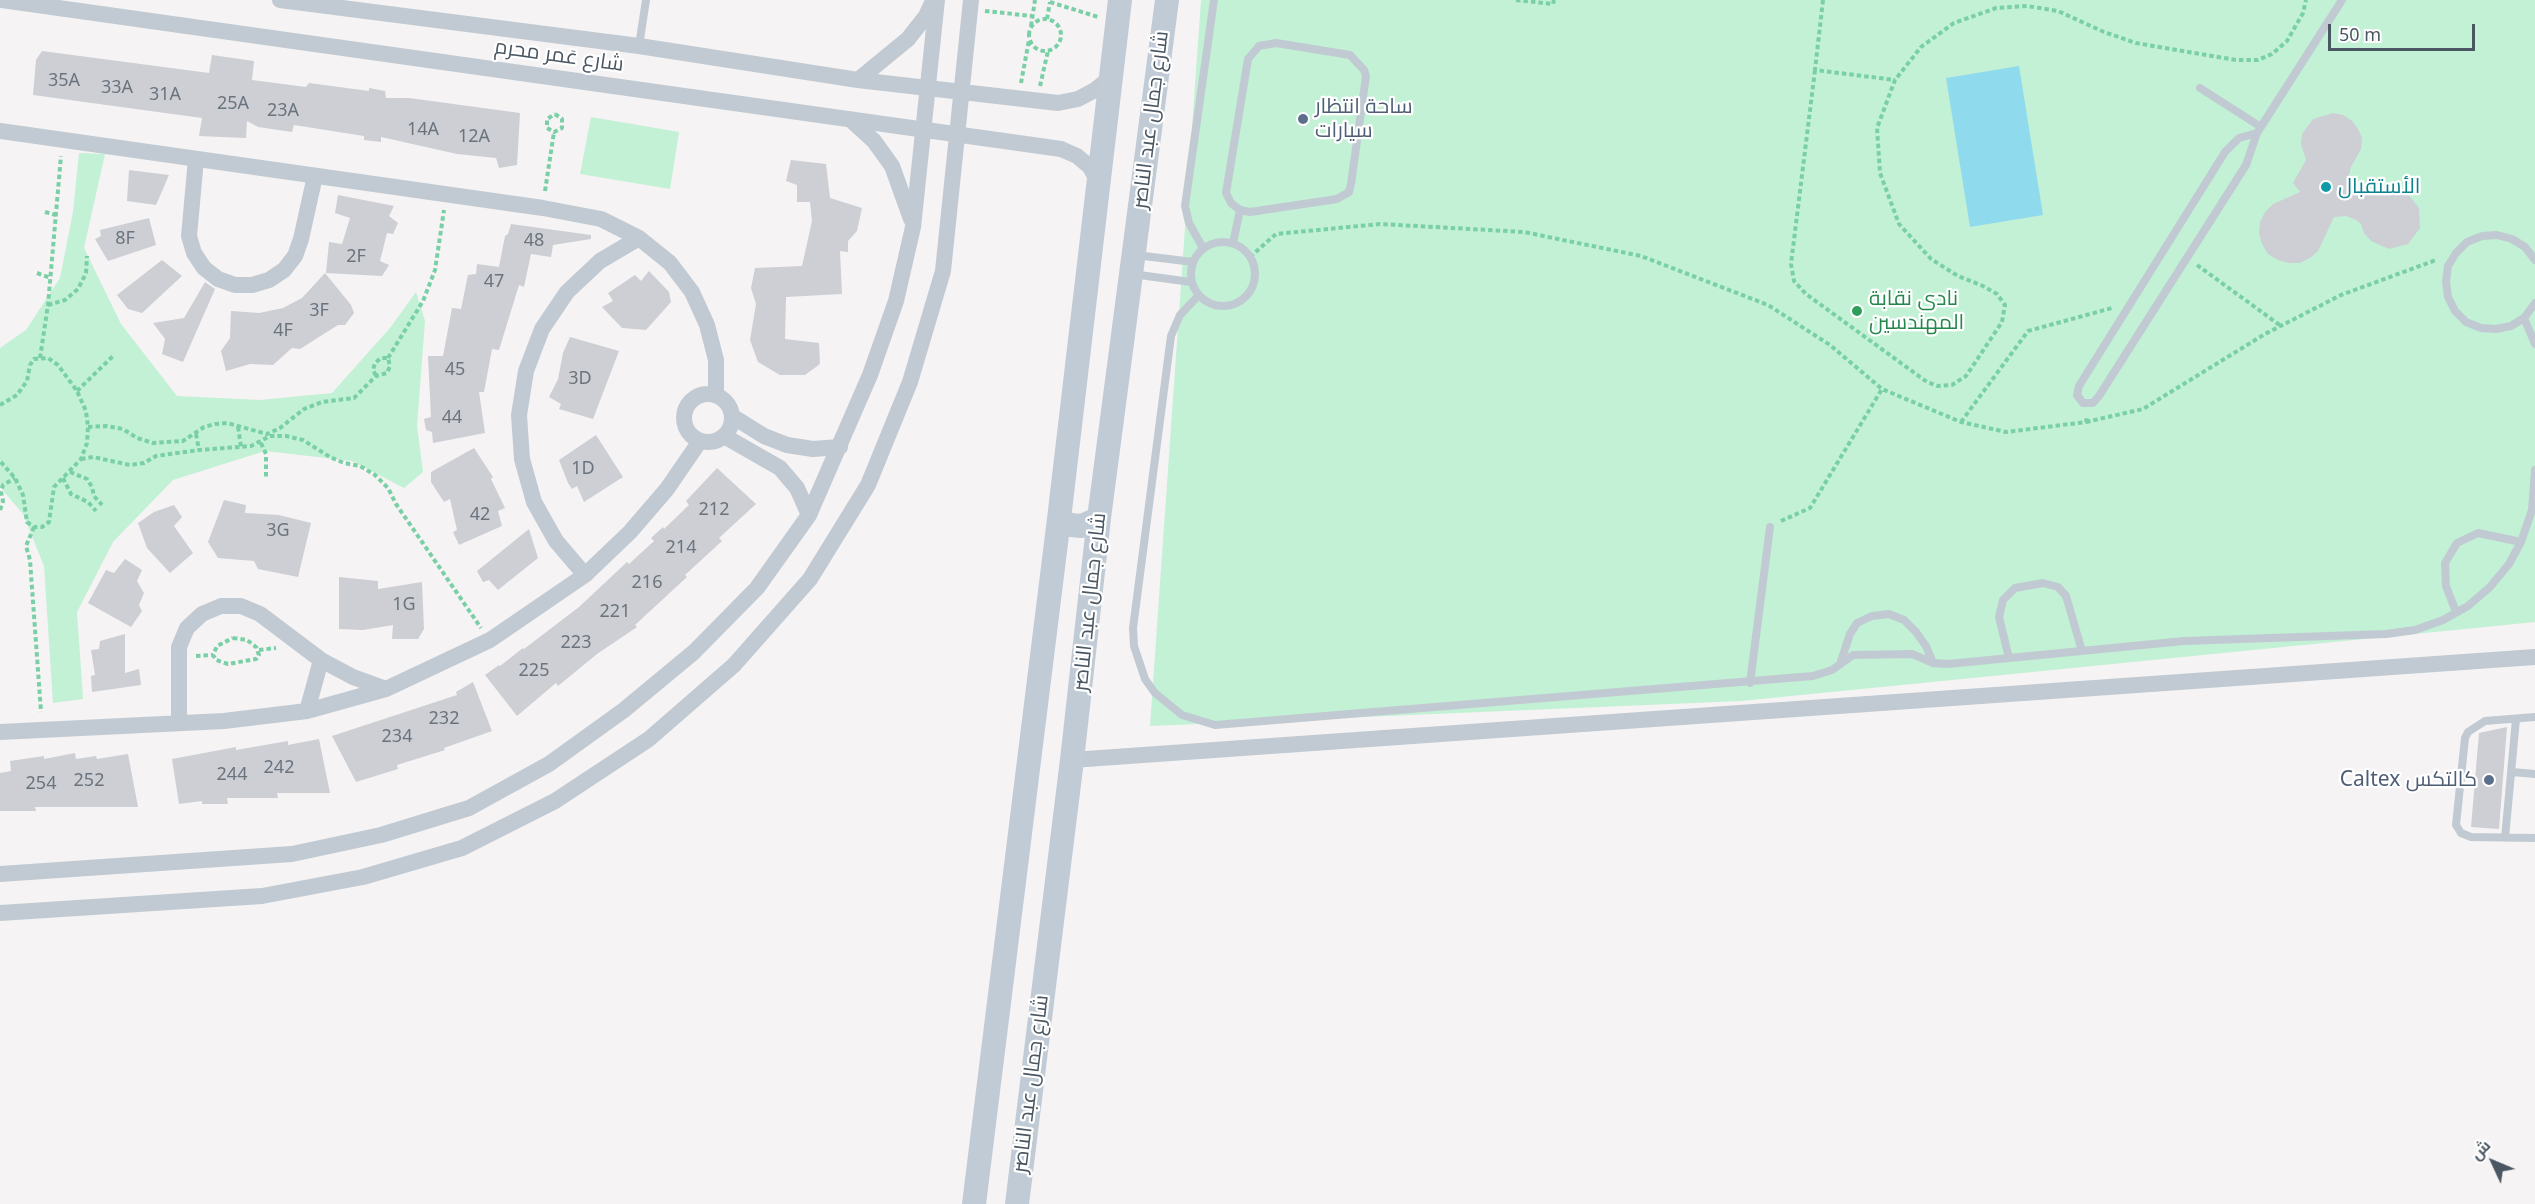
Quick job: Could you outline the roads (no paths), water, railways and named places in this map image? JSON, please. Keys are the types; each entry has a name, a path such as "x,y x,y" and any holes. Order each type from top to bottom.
{"main road":[{"name":"شارع جمال عبد الناصر","path":"1017,1204 1072,760 1099,518 1167,0"},
{"name":"شارع جمال عبد الناصر","path":"974,1204 1059,519 1118,11"},
{"path":"1059,519 1070,525 1082,526 1099,518"}],"street":[{"name":"شارع عَمر محرم","path":"2,0 923,132 1061,149 1077,156 1090,167 1097,180"},
{"name":"شارع عَمر محرم","path":"280,0 386,6 858,80 1058,103 1078,99 1095,90 1110,78"},
{"path":"858,80 908,39 935,0"},
{"path":"0,874 291,854 381,835 469,808 549,764 624,710 694,652 757,588 809,515 840,447 896,302 913,227 935,0"},
{"path":"0,913 262,896 363,877 462,848 555,801 649,739 734,664 810,579 868,485 910,382 943,272 959,135 970,4"},
{"path":"850,120 874,141 892,166 913,227"},
{"path":"0,131 543,208 601,219 639,238 670,263 692,292 707,325 716,360 716,395"},
{"path":"196,159 189,236 194,253 204,268 218,279 235,285 252,285 269,280 284,270 295,256 315,176"},
{"path":"585,574 556,541 534,502 522,459 519,415 526,371 542,329 567,292 600,261 639,238"},
{"path":"716,395 730,407 732,416 729,431 717,441 700,441 686,429 684,420 685,410 698,396 716,395"},
{"path":"732,416 764,436 788,445 813,449 840,447"},
{"path":"724,436 780,468 797,488 809,515"},
{"path":"0,732 224,721 307,711 386,689 490,640 585,574 630,532 667,489 700,441"},
{"path":"179,723 179,647 187,628 202,614 221,606 241,606 260,614 321,660 353,677 386,689"},
{"path":"1072,760 2535,657"},
{"path":"307,711 321,660"}],"lane":[{"path":"639,46 646,0"},
{"path":"1203,248 1189,223 1185,206 1214,0"},
{"path":"2259,130 2231,144 2079,386 2077,396 2083,403 2093,403 2099,396 2247,165 2259,130 2342,0"},
{"path":"1276,43 1350,55 1356,59 1366,76 1348,192 1337,199 1250,212 1240,210 1231,203 1226,193 1246,67 1252,51 1276,43"},
{"path":"2200,88 2259,130"},
{"path":"1233,243 1240,210"},
{"path":"2535,259 2525,247 2512,238 2497,235 2482,236 2467,242 2456,253 2448,266 2447,289 2455,311 2466,322 2481,328 2496,329 2511,326 2524,318 2535,303"},
{"path":"1223,242 1233,243 1250,257 1255,277 1246,297 1237,303 1216,307 1206,303 1198,296 1191,282 1192,262 1203,248 1223,242"},
{"path":"1133,264 1192,262"},
{"path":"1133,264 1191,282"},
{"path":"1198,296 1180,315 1171,336 1133,628 1134,646 1141,671 1155,693 1167,705 1198,722 1232,725 1750,683 1813,676 1839,665 1853,655 1912,654 1933,663 1948,664 2184,641 2386,634 2415,630 2443,620 2456,612 2490,587 2509,564 2521,542 2532,510 2535,470"},
{"path":"2524,318 2535,344"},
{"path":"1750,683 1770,527"},
{"path":"2456,612 2446,585 2445,563 2457,543 2478,533 2521,542"},
{"path":"2009,658 1999,617 2003,600 2015,588 2043,583 2058,587 2066,596 2082,651"},
{"path":"1839,665 1850,634 1857,623 1872,616 1889,615 1904,620 1916,632 1926,646 1933,663"},
{"path":"2535,717 2485,721 2468,732 2465,738 2456,825 2461,833 2471,837 2535,838"},
{"path":"2505,838 2516,719"},
{"path":"2512,772 2535,774"}],"water":[{"path":"2019,66 2043,215 1970,227 1946,78"}],"place":[{"name":"ساحة انتظار سيارات","path":"1303,119"},
{"name":"الأستقبال","path":"2326,187"},
{"name":"نادى نقابة المهندسين","path":"1857,311"},
{"name":"Caltex كالتكس","path":"2489,780"}]}
